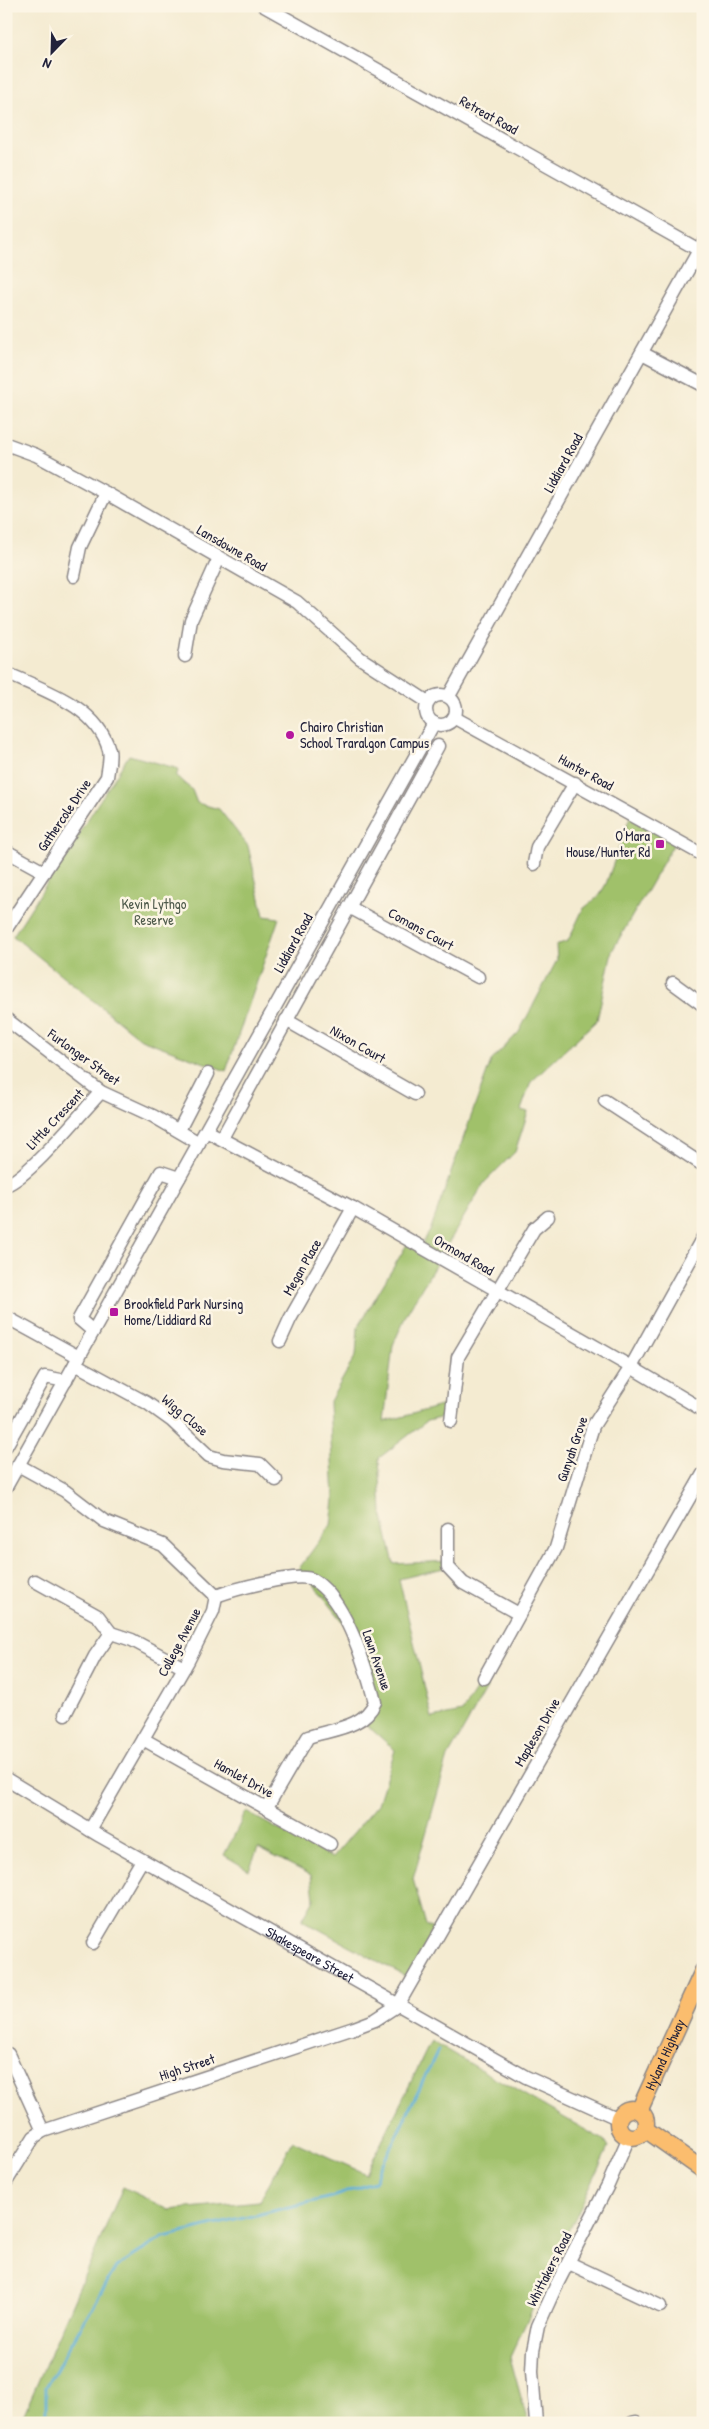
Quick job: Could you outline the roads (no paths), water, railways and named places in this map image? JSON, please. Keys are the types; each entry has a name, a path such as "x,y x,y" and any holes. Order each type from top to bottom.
{"main road":[{"name":"Hyland Highway","path":"639,2110 703,1971"},
{"path":"628,2110 639,2110 646,2119 646,2129 638,2136 629,2137 621,2132 619,2119 628,2110"},
{"path":"646,2129 703,2170"}],"street":[{"name":"Retreat Road","path":"264,6 701,246"},
{"name":"Liddiard Road","path":"449,696 701,246"},
{"path":"642,353 703,385"},
{"name":"Lansdowne Road","path":"6,444 36,455 106,493 296,602 360,658 428,702"},
{"path":"74,576 80,547 106,493"},
{"path":"185,656 191,620 219,558"},
{"name":"Gathercole Drive","path":"6,673 78,708 97,726 110,751 107,777 6,928"},
{"path":"435,696 449,696 456,704 454,718 447,724 434,723 427,716 428,702 435,696"},
{"name":"Hunter Road","path":"454,718 703,854"},
{"name":"Liddiard Road","path":"6,1488 434,723"},
{"path":"222,1138 438,746"},
{"path":"534,864 537,847 575,783"},
{"path":"6,851 44,872"},
{"name":"Comans Court","path":"349,907 478,977"},
{"path":"673,983 703,1005"},
{"name":"Furlonger Street","path":"6,1019 101,1092 179,1130 199,1143"},
{"name":"Nixon Court","path":"286,1020 415,1094"},
{"path":"179,1130 208,1074"},
{"name":"Little Crescent","path":"6,1185 16,1181 32,1166 101,1092"},
{"path":"605,1101 703,1165"},
{"name":"Ormond Road","path":"206,1131 352,1208 703,1410"},
{"path":"93,1331 79,1319 161,1172 179,1178"},
{"name":"Megan Place","path":"280,1341 290,1319 352,1208"},
{"path":"451,1421 458,1357 496,1290 534,1229 548,1216"},
{"name":"Gunyah Grove","path":"484,1678 556,1548 593,1426 631,1367 703,1237"},
{"name":"Wigg Close","path":"6,1317 172,1420 209,1456 223,1460 260,1464 276,1480"},
{"path":"6,1446 45,1377 66,1381"},
{"name":"College Avenue","path":"18,1465 65,1491 104,1521 163,1545 216,1596 213,1610 184,1668 90,1830"},
{"name":"Mapleson Drive","path":"398,2005 703,1474"},
{"path":"448,1529 448,1567 463,1583 519,1614"},
{"name":"Lawn Avenue","path":"216,1596 259,1584 297,1578 313,1579 329,1595 348,1623 368,1673 375,1702 369,1714 362,1721 308,1738 267,1807"},
{"path":"35,1581 98,1616 111,1633 132,1640 184,1668"},
{"path":"65,1714 95,1656 111,1633"},
{"name":"Hamlet Drive","path":"143,1739 330,1844"},
{"name":"Shakespeare Street","path":"6,1779 142,1860 526,2077 619,2119"},
{"path":"94,1943 142,1860"},
{"name":"High Street","path":"43,2130 354,2028 374,2020 398,2005"},
{"path":"6,2182 34,2137 43,2130 8,2054"},
{"name":"Whittakers Road","path":"536,2423 533,2398 533,2351 538,2326 556,2286 608,2185 629,2137"},
{"path":"569,2263 660,2306"}],"waterway":[{"path":"46,2423 46,2387 116,2267 164,2237 336,2196 374,2182 438,2050"}],"place":[{"name":"Chairo Christian School Traralgon Campus","path":"290,735"},
{"name":"O'Mara House/Hunter Rd","path":"660,844"},
{"name":"Brookfield Park Nursing Home/Liddiard Rd","path":"114,1312"}],"park label":[{"name":"Kevin Lythgo Reserve","path":"154,912"}]}
